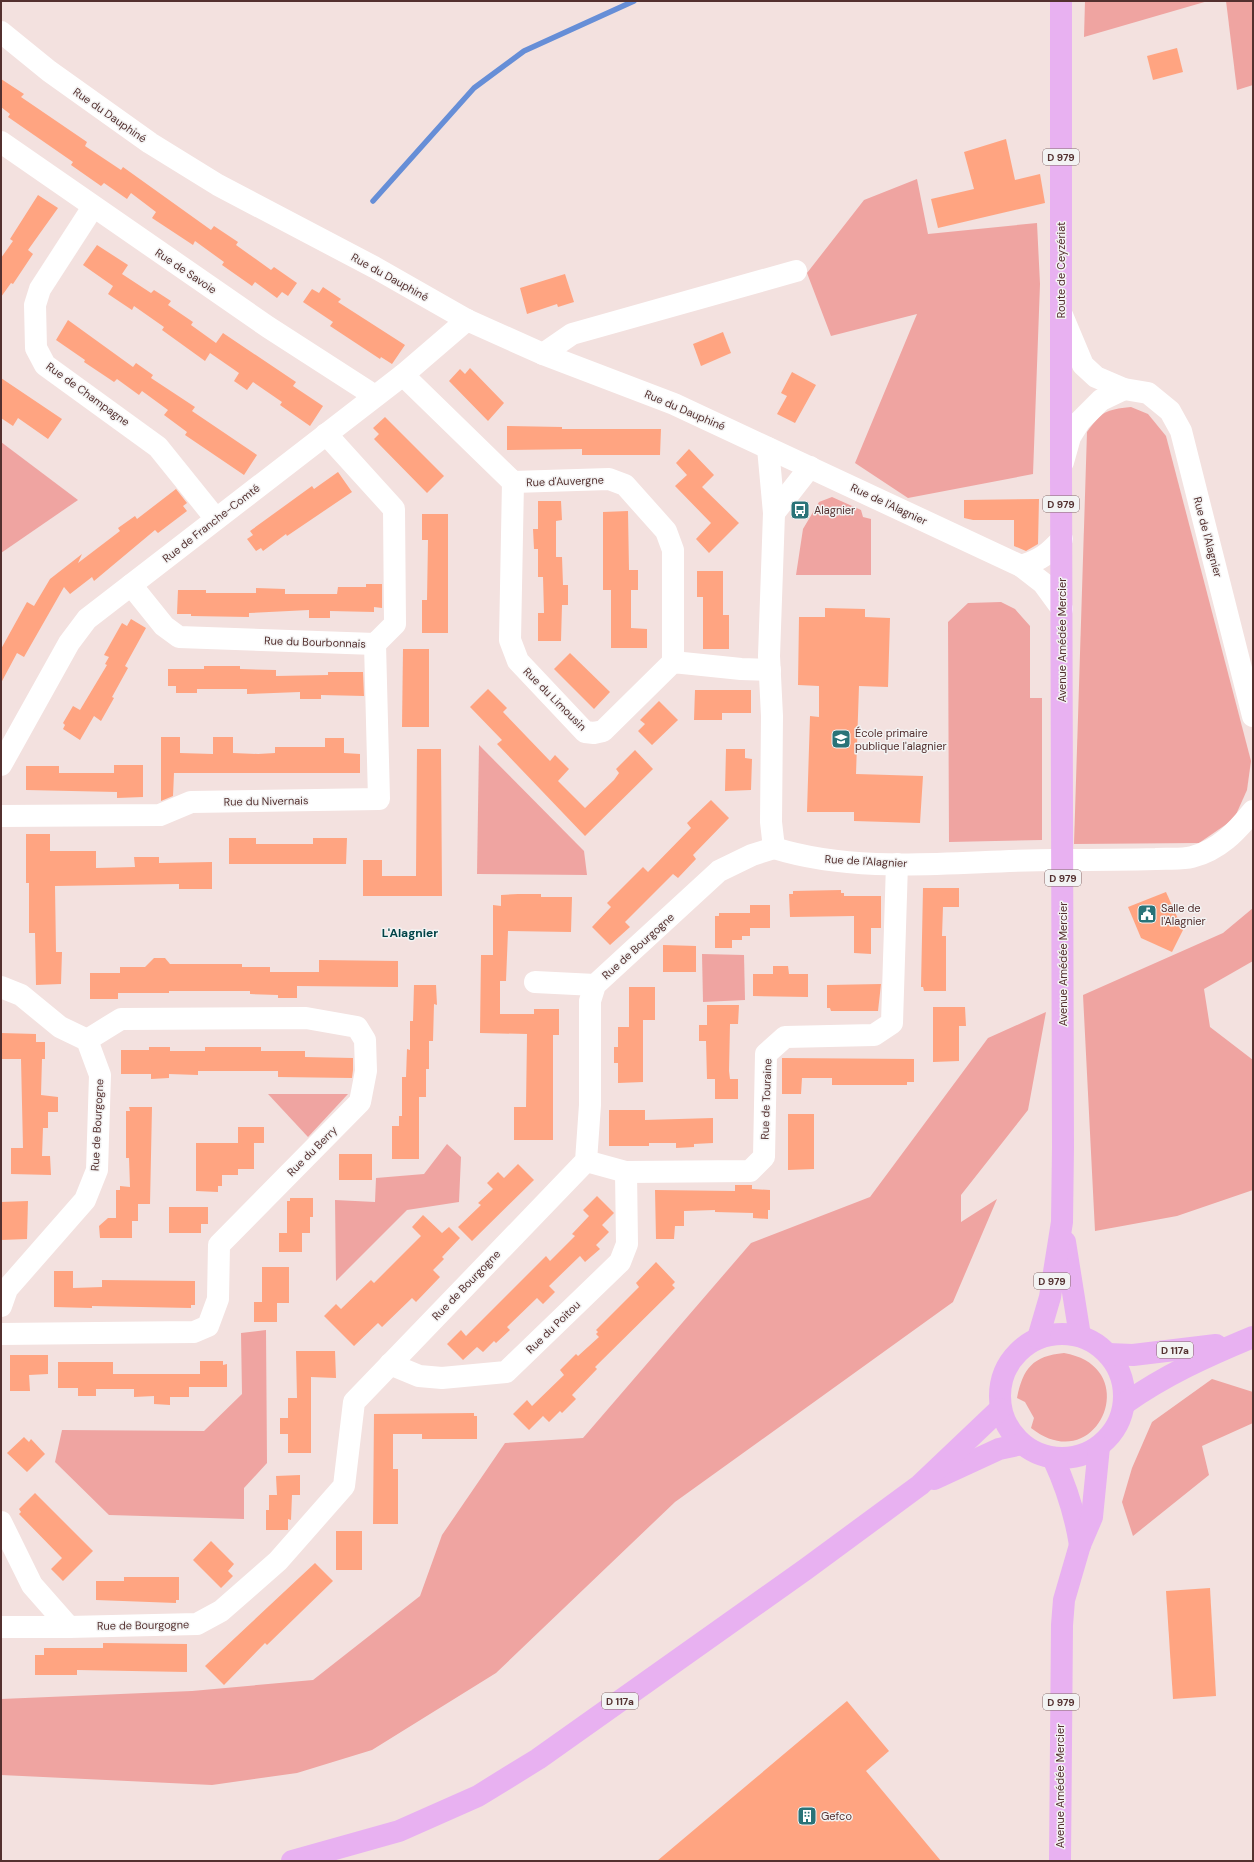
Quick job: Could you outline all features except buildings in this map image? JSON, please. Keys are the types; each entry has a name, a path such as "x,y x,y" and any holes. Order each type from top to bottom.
{"main road":[{"name":"Route de Ceyzériat","path":"1061,1 1062,538"},
{"name":"Avenue Amédée Mercier","path":"1062,538 1062,1222 1080,1336"},
{"name":"Avenue Amédée Mercier","path":"1038,1338 1050,1297 1062,1222"},
{"path":"1059,1333 1080,1336 1095,1343 1108,1354 1118,1369 1124,1386 1124,1404 1116,1428 1099,1447 1075,1457 1053,1458 1031,1451 1012,1434 1005,1422 1000,1408 999,1391 1006,1369 1011,1359 1023,1347 1038,1338 1059,1333"},
{"name":"D 117a","path":"1108,1354 1133,1355 1247,1339"},
{"name":"D 117a","path":"1124,1404 1152,1384 1185,1366 1247,1339"},
{"name":"D 117a","path":"292,1861 399,1831 478,1796 545,1754 806,1569 920,1485 1000,1408"},
{"name":"D 117a","path":"920,1485 999,1449 1022,1444"},
{"name":"Avenue Amédée Mercier","path":"1060,1861 1062,1625 1064,1600 1080,1545 1092,1517 1099,1447"},
{"name":"Avenue Amédée Mercier","path":"1053,1458 1065,1483 1074,1510 1080,1545"}],"street":[{"name":"Rue du Dauphiné","path":"1,32 48,71 150,143 218,185 374,267 467,320 543,354 674,404 810,467"},
{"name":"Rue de Savoie","path":"1,142 268,327 375,396"},
{"name":"Rue de Champagne","path":"93,207 40,289 35,305 36,348 45,365 158,447 216,519"},
{"path":"543,354 572,334 796,271"},
{"name":"Rue de l'Alagnier","path":"1061,312 1071,340 1083,365 1096,377 1124,389 1148,393 1170,411 1181,431 1253,716"},
{"name":"Rue de Franche-Comté","path":"1,765 69,643 87,619 403,375 467,320"},
{"name":"Rue d'Auvergne","path":"403,375 514,482 609,479 625,485 666,531 672,550 673,662"},
{"path":"1061,469 1070,437 1080,421 1101,400 1124,389"},
{"name":"Rue du Bourbonnais","path":"131,585 164,626 179,637 375,644 395,624 394,509 326,434"},
{"path":"768,448 774,513 770,670 772,716 771,822 774,848"},
{"name":"Rue de l'Alagnier","path":"810,467 1021,566 1043,583 1062,609"},
{"path":"774,513 810,467"},
{"name":"Rue du Limousin","path":"514,482 510,640 518,661 585,732 594,734 603,731 673,662"},
{"path":"1021,566 1038,561 1050,552 1062,538"},
{"name":"Rue du Nivernais","path":"1,816 160,815 191,802 379,799 375,644"},
{"path":"673,662 741,669 770,670"},
{"name":"Rue de l'Alagnier","path":"774,848 800,856 840,862 897,864 1191,857 1227,840 1236,832 1253,811"},
{"name":"Rue de Bourgogne","path":"1,1628 197,1624 220,1611 278,1561 344,1486 354,1402 586,1161 590,1105 590,1001 595,985 719,871 752,855 774,848"},
{"name":"Rue de Touraine","path":"586,1161 626,1172 750,1171 764,1157 766,1054 785,1037 874,1035 892,1023 897,864"},
{"path":"535,982 595,985"},
{"path":"1,988 21,995 60,1027 87,1040"},
{"name":"Rue du Berry","path":"1,1334 194,1332 208,1326 218,1299 219,1246 360,1102 366,1071 365,1040 357,1027 306,1018 121,1019 87,1040"},
{"name":"Rue de Bourgogne","path":"1,1306 7,1289 85,1200 97,1170 100,1075 87,1040"},
{"name":"Rue du Poitou","path":"390,1364 419,1376 442,1378 506,1372 620,1262 627,1244 626,1172"},
{"path":"1,1522 32,1585 69,1627"}],"shaded area":[{"path":"1085,1 1208,1 1084,37"},
{"path":"1226,1 1253,1 1253,85 1237,90"},
{"path":"917,179 928,234 1037,223 1040,284 1033,474 908,498 855,463 917,314 831,336 807,273 864,200"},
{"path":"1131,407 1148,414 1166,436 1251,761 1247,790 1234,819 1199,843 1074,844 1087,432 1105,413 1115,409"},
{"path":"1,442 78,500 1,553"},
{"path":"832,497 861,510 863,517 871,519 871,575 796,575 803,529 819,502"},
{"path":"1001,602 1015,609 1030,626 1030,698 1042,698 1042,840 949,842 948,622 968,603"},
{"path":"479,745 584,851 587,875 477,874"},
{"path":"1253,908 1253,961 1204,989 1210,1027 1253,1060 1253,1190 1177,1216 1095,1231 1083,995 1223,933"},
{"path":"702,954 744,955 745,1000 703,1002"},
{"path":"1046,1012 1028,1110 961,1195 961,1222 997,1199 953,1302 675,1502 496,1673 372,1750 297,1773 212,1785 1,1775 1,1699 192,1691 313,1680 420,1596 442,1535 505,1443 583,1438 751,1243 870,1197 988,1038"},
{"path":"268,1094 348,1094 308,1137"},
{"path":"447,1144 461,1157 459,1202 407,1210 336,1281 335,1200 375,1202 376,1178 424,1174"},
{"path":"266,1330 267,1463 244,1488 244,1519 109,1515 55,1462 62,1430 204,1431 242,1394 241,1333"},
{"path":"1064,1353 1089,1362 1103,1378 1107,1397 1103,1415 1092,1431 1076,1440 1055,1440 1031,1428 1034,1418 1025,1402 1017,1398 1019,1388 1026,1371 1031,1365 1044,1357"},
{"path":"1212,1379 1253,1392 1253,1423 1202,1446 1209,1475 1133,1536 1122,1502 1132,1468 1152,1422"}],"waterway":[{"path":"373,201 474,88 524,51 634,1"}],"place":[{"name":"Alagnier","path":"800,510"},
{"name":"École primaire publique l'alagnier","path":"841,739"},
{"name":"Salle de l'Alagnier","path":"1147,914"},
{"name":"Gefco","path":"807,1816"}],"district":[{"name":"L'Alagnier","path":"410,933"}]}
